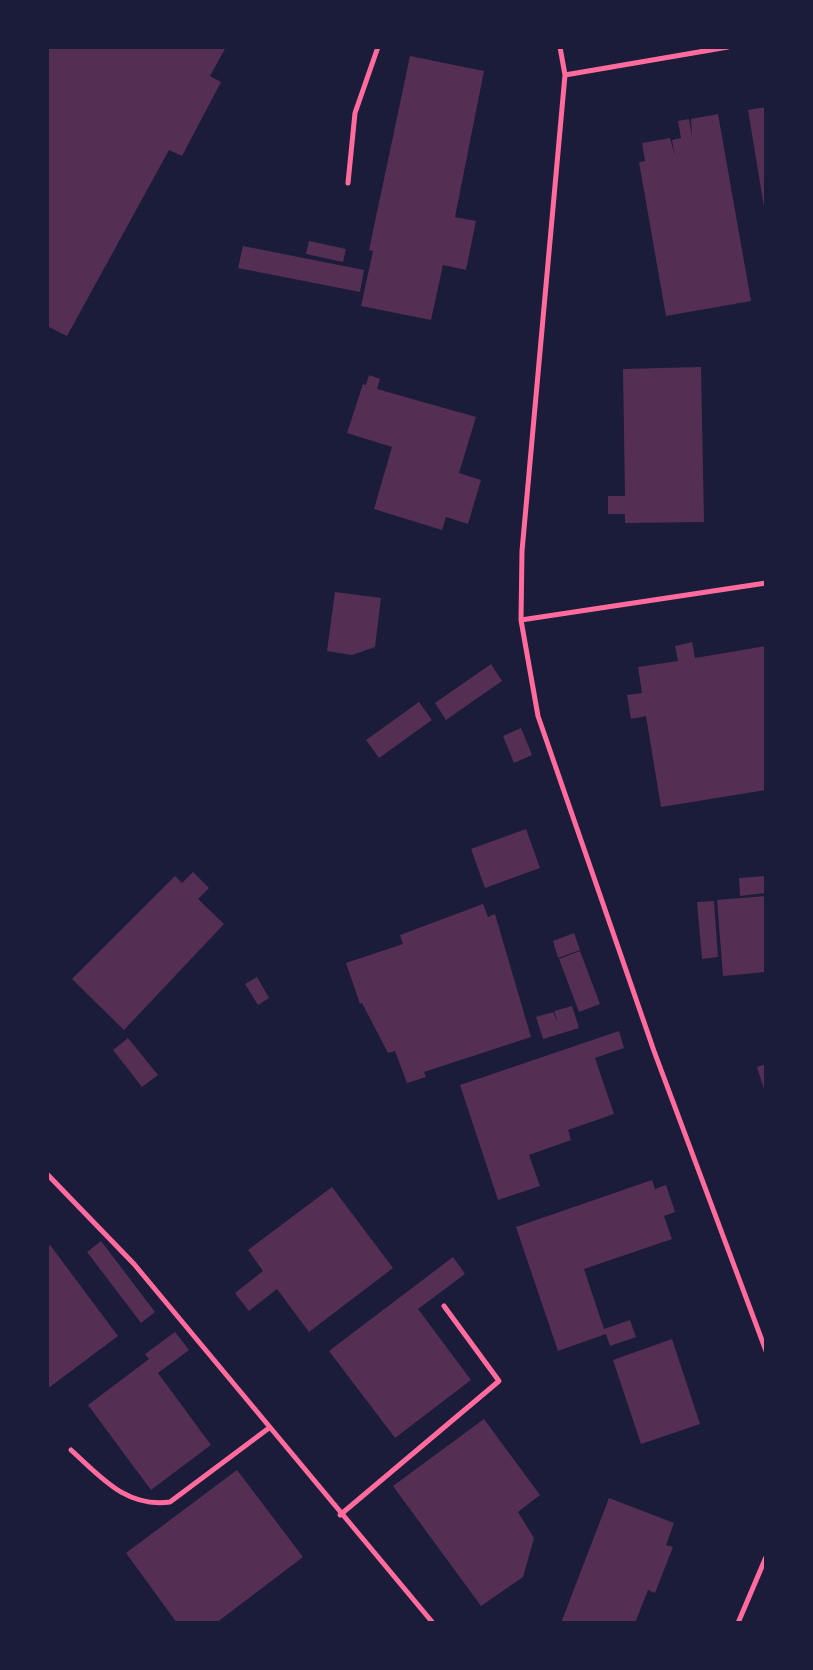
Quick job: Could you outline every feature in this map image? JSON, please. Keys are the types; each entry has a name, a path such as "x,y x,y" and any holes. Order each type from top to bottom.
{"lane":[{"path":"348,183 355,113 378,47"},
{"path":"560,47 565,75 522,551 521,620 538,716 654,1051 766,1351"},
{"path":"565,75 728,47"},
{"path":"521,620 766,583"},
{"path":"47,1174 134,1264 340,1515 433,1623"},
{"path":"340,1515 499,1381 444,1306"},
{"path":"71,1450 119,1493 152,1504 170,1502 269,1429"},
{"path":"738,1623 766,1557"}],"building":[{"path":"47,47 226,47 210,76 221,82 182,156 169,150 67,336 47,326"},
{"path":"410,56 484,71 455,217 476,221 466,270 443,265 431,320 361,306 373,251 369,250"},
{"path":"766,107 766,207 764,207 748,110"},
{"path":"718,114 751,301 666,316 639,162 645,161 642,143 670,138 675,156 672,140 681,138 678,121 689,119 692,136 691,119"},
{"path":"309,241 346,249 343,262 306,254"},
{"path":"243,246 364,270 360,292 238,268"},
{"path":"701,367 704,522 625,523 625,514 608,514 608,496 625,496 623,369"},
{"path":"369,375 380,379 377,389 476,417 459,473 481,480 468,524 446,517 442,530 374,509 392,447 347,433 363,384 366,385"},
{"path":"335,592 381,598 375,647 352,655 327,651"},
{"path":"692,642 695,658 766,646 766,790 661,807 646,716 631,719 627,695 642,693 638,667 678,661 675,646"},
{"path":"491,664 502,681 446,720 435,703"},
{"path":"419,702 432,720 379,758 366,740"},
{"path":"521,728 532,755 514,763 503,736"},
{"path":"526,829 540,868 485,888 471,849"},
{"path":"193,872 209,888 198,899 224,924 124,1030 72,979 175,876 182,883"},
{"path":"766,876 766,893 740,896 739,878"},
{"path":"766,896 766,972 723,976 717,900"},
{"path":"714,901 718,957 702,959 697,902"},
{"path":"483,904 488,917 495,914 531,1037 424,1072 426,1077 407,1083 395,1051 388,1053 362,1003 360,1004 346,963 403,944 400,935"},
{"path":"574,933 580,950 558,958 553,941"},
{"path":"580,951 600,1004 579,1012 559,959"},
{"path":"257,977 269,998 258,1005 245,984"},
{"path":"572,1006 579,1028 543,1039 536,1017 553,1012 558,1023 554,1011"},
{"path":"619,1031 624,1048 595,1058 614,1114 568,1130 571,1140 529,1155 540,1186 498,1200 460,1085"},
{"path":"128,1038 158,1075 142,1087 113,1050"},
{"path":"766,1064 766,1092 765,1092 757,1067"},
{"path":"652,1180 655,1189 666,1185 675,1212 664,1216 672,1239 584,1269 604,1329 630,1320 636,1337 610,1346 606,1334 558,1351 516,1227"},
{"path":"332,1187 393,1268 309,1332 277,1289 249,1311 235,1293 263,1271 248,1250"},
{"path":"101,1241 155,1312 141,1323 87,1252"},
{"path":"50,1245 118,1336 47,1389 47,1247"},
{"path":"453,1257 465,1274 418,1309 471,1380 395,1438 329,1351"},
{"path":"175,1332 189,1350 158,1373 211,1445 151,1490 88,1405 149,1359 145,1354"},
{"path":"672,1339 700,1424 641,1444 613,1360"},
{"path":"484,1419 540,1495 518,1512 534,1538 523,1577 481,1606 393,1486"},
{"path":"237,1470 303,1557 216,1623 177,1623 126,1553"},
{"path":"609,1498 674,1523 666,1545 673,1547 655,1593 648,1590 635,1623 561,1623"}]}
